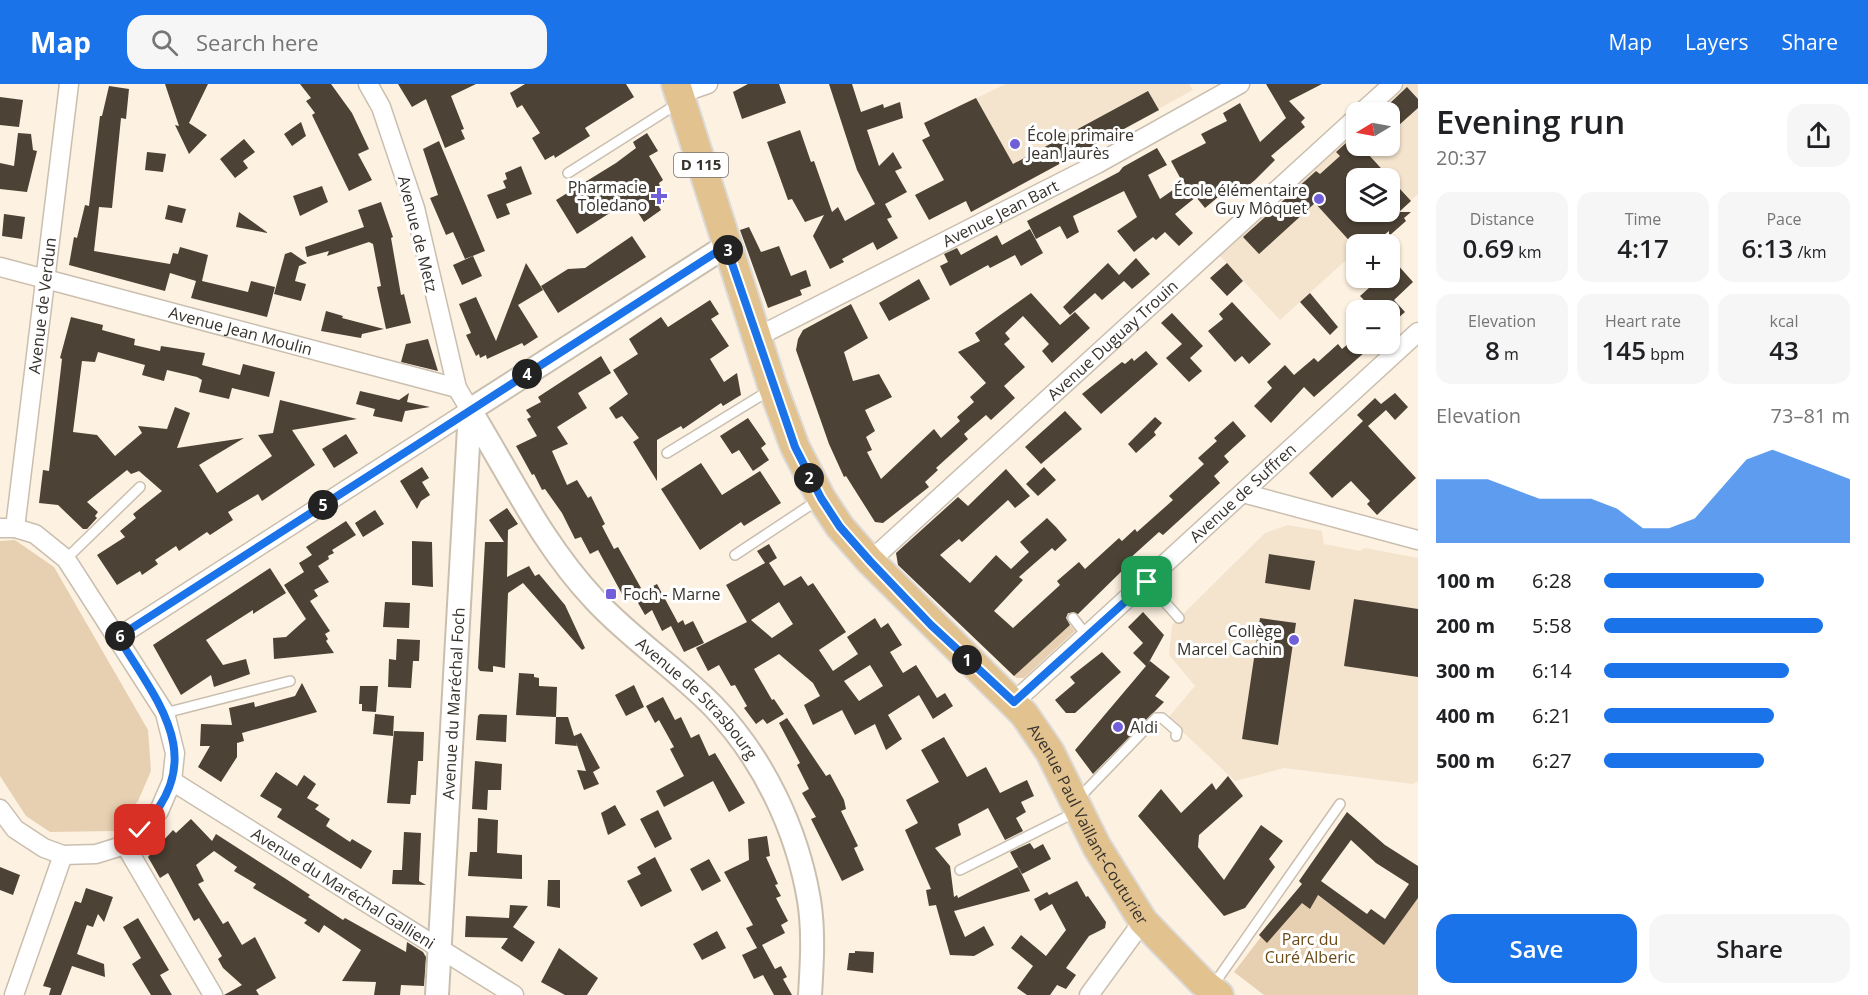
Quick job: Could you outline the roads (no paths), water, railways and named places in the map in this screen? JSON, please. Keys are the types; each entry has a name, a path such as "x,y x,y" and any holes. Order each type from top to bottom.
{"main road":[{"name":"Avenue Paul Vaillant-Couturier","path":"678,93 773,388 795,447 821,498 840,527 870,561 931,625 1014,702 1050,753 1102,856 1143,921 1215,992"}],"street":[{"name":"Avenue de Verdun","path":"7,528 46,278 69,84"},
{"name":"Avenue de Metz","path":"368,84 381,107 415,208 457,388"},
{"path":"678,93 708,84"},
{"name":"Avenue Jean Bart","path":"757,337 1097,164 1240,84"},
{"path":"1373,102 1393,84"},
{"name":"Avenue Duguay Trouin","path":"870,561 1346,127"},
{"path":"118,637 726,246"},
{"name":"Avenue Jean Moulin","path":"0,267 457,388"},
{"name":"Avenue de Suffren","path":"1014,702 1418,332"},
{"path":"457,388 470,410"},
{"name":"Avenue de Strasbourg","path":"470,410 525,507 557,555 595,600 714,707 754,759 781,808 795,843 809,899 812,938 810,995"},
{"name":"Avenue du Maréchal Foch","path":"437,995 470,410"},
{"path":"467,451 491,446"},
{"path":"1243,493 1418,540"},
{"path":"0,809 15,829 44,848 63,855 96,854 125,845 159,811 172,781 174,753 165,713 66,559 35,534 7,528"},
{"name":"Avenue du Maréchal Gallieni","path":"172,781 514,995"},
{"path":"125,845 213,995"},
{"path":"14,995 63,855"},
{"path":"1089,995 1143,921"}],"lane":[{"path":"568,173 678,93"},
{"path":"667,453 773,388"},
{"path":"66,559 140,487"},
{"path":"735,555 821,498"},
{"path":"1147,582 1179,618"},
{"path":"1073,618 1087,636"},
{"path":"165,713 290,681"},
{"path":"960,870 1077,806 1156,718 1162,718 1177,731 1176,736"},
{"path":"1215,992 1340,804"}],"place":[{"name":"École primaire Jean Jaurès","path":"1015,144"},
{"name":"Pharmacie Toledano","path":"659,196"},
{"name":"École élémentaire Guy Môquet","path":"1319,199"},
{"name":"Foch - Marne","path":"611,594"},
{"name":"Collège Marcel Cachin","path":"1294,640"},
{"name":"Aldi","path":"1118,727"}],"park label":[{"name":"Parc du Curé Alberic","path":"1310,948"}]}
